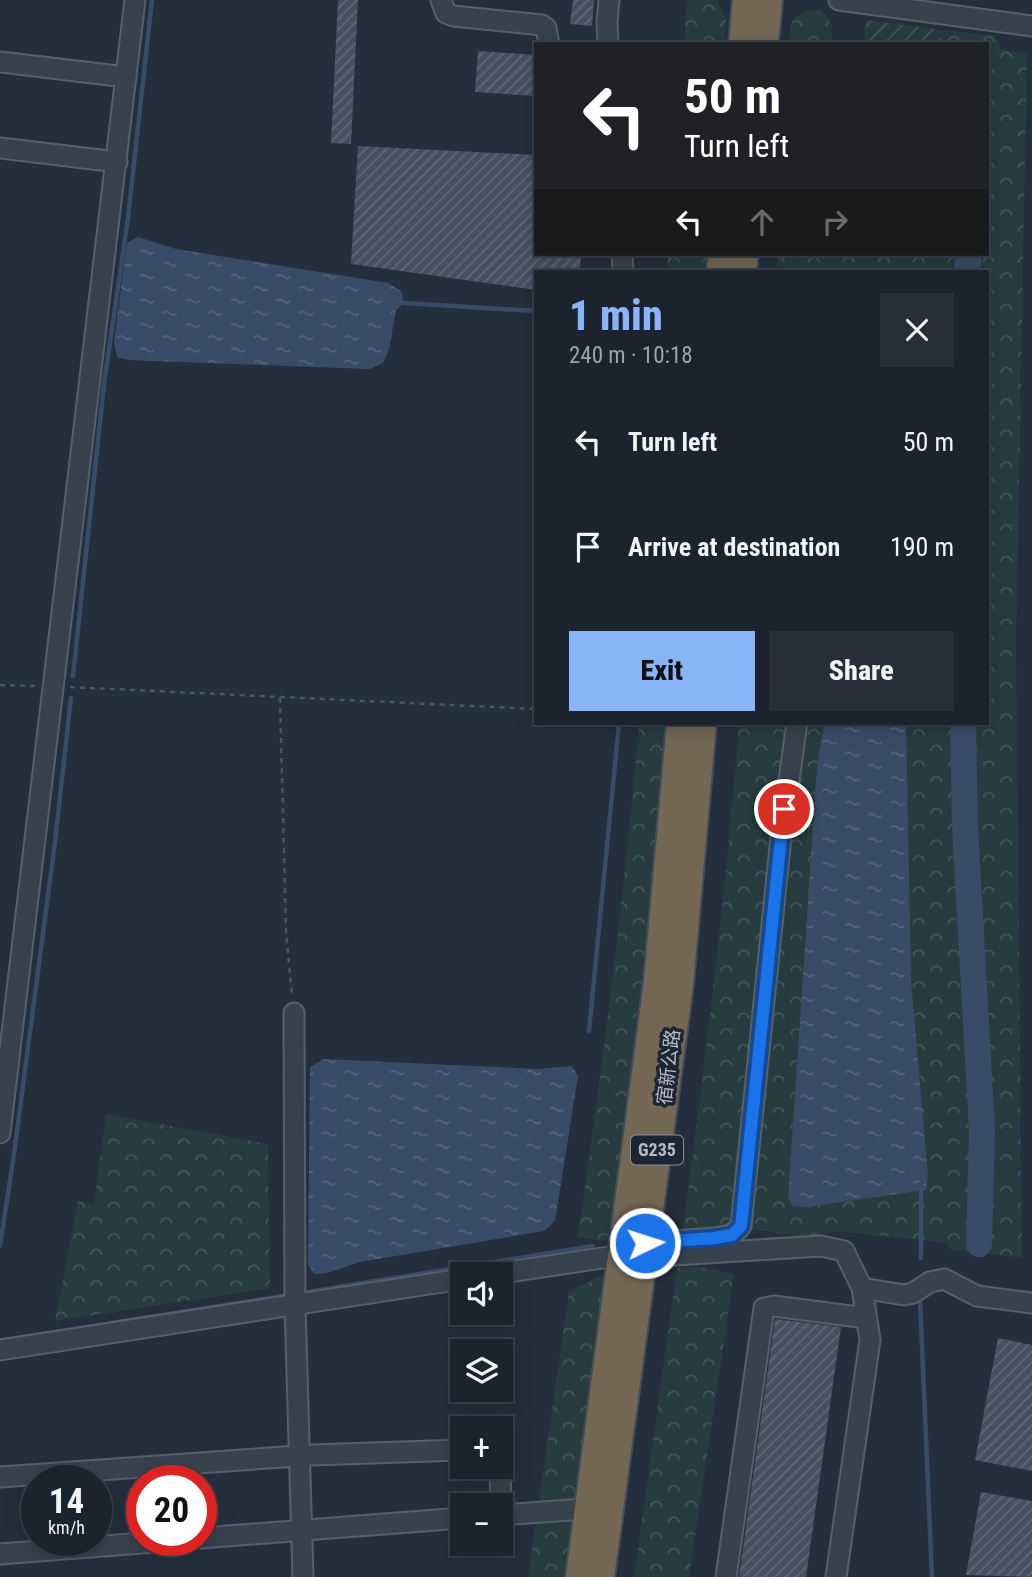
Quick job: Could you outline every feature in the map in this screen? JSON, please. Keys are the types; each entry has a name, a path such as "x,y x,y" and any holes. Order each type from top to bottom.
{"highway":[{"path":"743,42 747,0"},
{"path":"764,42 768,0"},
{"name":"宿新公路","path":"636,1251 681,725"},
{"name":"宿新公路","path":"580,1577 599,1508 636,1251 679,984 702,725"},
{"name":"宿新公路","path":"599,1508 600,1577"}],"street":[{"path":"0,1133 135,0"},
{"path":"441,0 446,13 453,16 542,25 546,28 549,42"},
{"path":"608,42 609,0"},
{"path":"839,0 1032,26"},
{"path":"0,62 126,77"},
{"path":"0,148 117,162"},
{"path":"513,1271 732,1235 741,1226 781,837 797,725"},
{"path":"294,1013 295,1305 303,1577"},
{"path":"636,1251 821,1246 844,1251 862,1288 870,1340 836,1577"},
{"path":"862,1288 904,1295 913,1293 930,1282 944,1279 977,1296 1032,1303"},
{"path":"0,1350 450,1281"},
{"path":"726,1577 764,1308 774,1306 866,1318"},
{"path":"0,1477 300,1456 450,1450"},
{"path":"513,1514 599,1508"},
{"path":"217,1537 450,1519"},
{"path":"0,1554 126,1544"}],"path":[{"path":"0,685 534,709"},
{"path":"280,697 286,932 294,1013"}],"green space":[{"path":"687,0 717,0 726,19 725,42 684,42"},
{"path":"820,10 828,17 832,42 789,42 794,18 807,11"},
{"path":"866,20 943,30 941,42 864,42"},
{"path":"943,30 996,36 1000,49 1027,54 1016,640 1022,1258 949,1249 948,1243 838,1231 807,1238 766,1231 723,1228 687,1233 683,1229 728,850 739,725 989,725 989,270 777,270 778,256 989,256 989,42 941,42"},
{"path":"668,256 712,256 711,270 667,270"},
{"path":"639,725 672,725 617,1233 609,1242 578,1237 620,916"},
{"path":"106,1114 268,1144 270,1288 55,1321 78,1201 94,1204"},
{"path":"699,1267 734,1274 689,1577 634,1577 677,1268"},
{"path":"610,1271 570,1577 528,1577 569,1292"}],"water":[{"path":"138,237 176,249 388,283 401,291 404,303 396,310 389,349 383,363 370,369 129,360 117,357 114,342 127,243"},
{"path":"824,725 906,725 911,980 928,1176 926,1190 806,1207 793,1206 788,1198 817,767"},
{"path":"324,1059 537,1069 572,1066 578,1076 555,1221 544,1231 360,1262 331,1272 314,1274 308,1265 310,1067"}],"building":[{"path":"338,0 358,0 351,144 331,143"},
{"path":"573,0 594,0 592,26 570,24"},
{"path":"478,51 534,55 534,96 475,92"},
{"path":"358,146 534,155 534,256 581,256 580,270 534,270 534,290 351,264"},
{"path":"775,1319 841,1327 806,1577 739,1577"},
{"path":"998,1338 1032,1345 1032,1471 975,1460"},
{"path":"981,1492 1032,1501 1032,1577 966,1575"}],"waterway":[{"path":"73,676 104,384 128,218 152,0"},
{"path":"967,270 969,256"},
{"path":"404,303 534,311"},
{"path":"0,1246 55,842 71,698"},
{"path":"589,1031 619,725"},
{"path":"963,725 965,827 982,1130 979,1244"},
{"path":"921,1184 921,1258"},
{"path":"307,1292 593,1246"},
{"path":"111,1323 283,1296"},
{"path":"920,1300 932,1577"}],"route":[{"path":"645,1243 732,1235 741,1226 784,809"}]}
